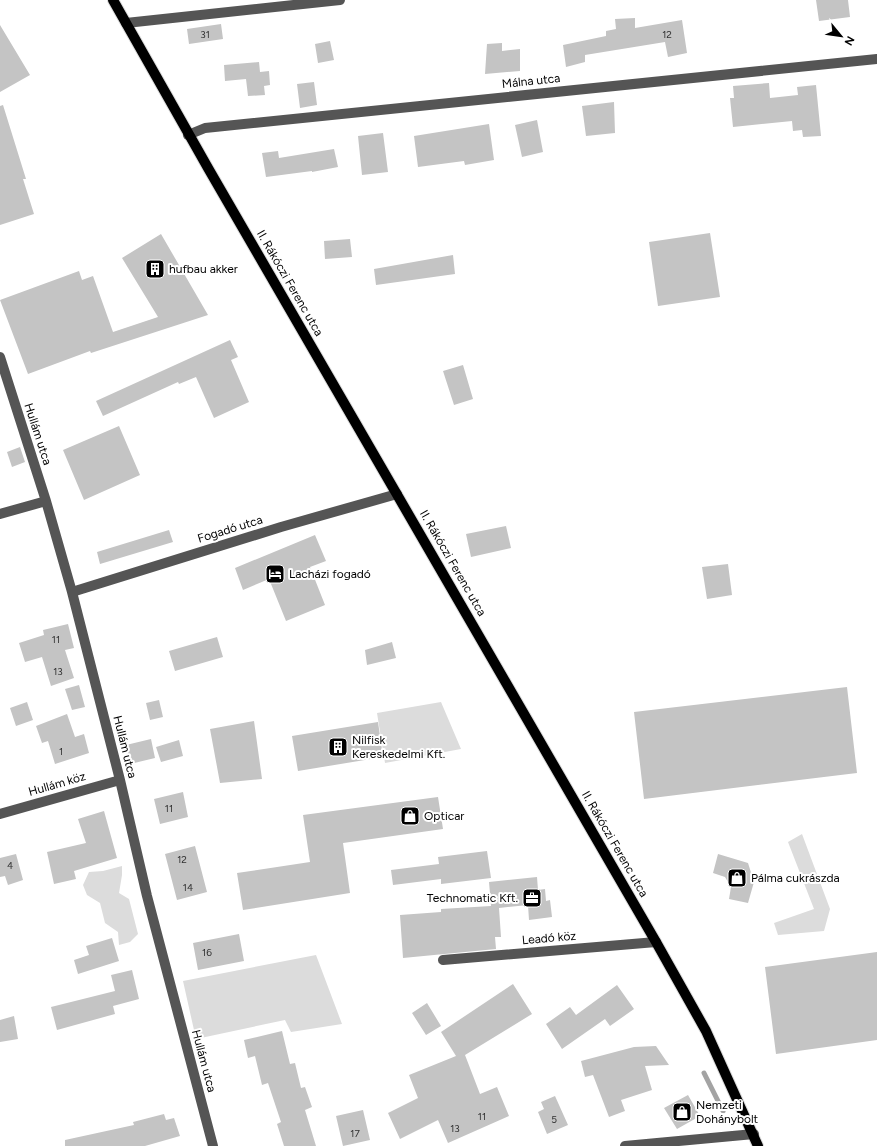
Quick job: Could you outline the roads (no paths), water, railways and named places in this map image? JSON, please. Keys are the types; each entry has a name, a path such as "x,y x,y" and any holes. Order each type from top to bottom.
{"main road":[{"name":"II. Rákóczi Ferenc utca","path":"113,0 188,135 656,942 706,1031 754,1134 758,1146"}],"street":[{"path":"126,23 340,0"},
{"name":"Málna utca","path":"188,135 205,128 877,59"},
{"name":"Hullám utca","path":"0,357 46,501 72,592 120,780 147,896 213,1146"},
{"name":"Fogadó utca","path":"72,592 281,527 397,494"},
{"path":"0,514 46,501"},
{"name":"Hullám köz","path":"0,814 120,780"},
{"name":"Leadó köz","path":"443,960 656,942"},
{"path":"624,1146 754,1134"}],"waterway":[{"path":"704,1073 723,1111"}],"place":[{"name":"hufbau akker","path":"155,269"},
{"name":"Lacházi fogadó","path":"275,574"},
{"name":"Nilfisk Kereskedelmi Kft.","path":"338,747"},
{"name":"Opticar","path":"410,816"},
{"name":"Pálma cukrászda","path":"737,878"},
{"name":"Technomatic Kft.","path":"532,898"},
{"name":"Nemzeti Dohánybolt","path":"682,1112"}]}
